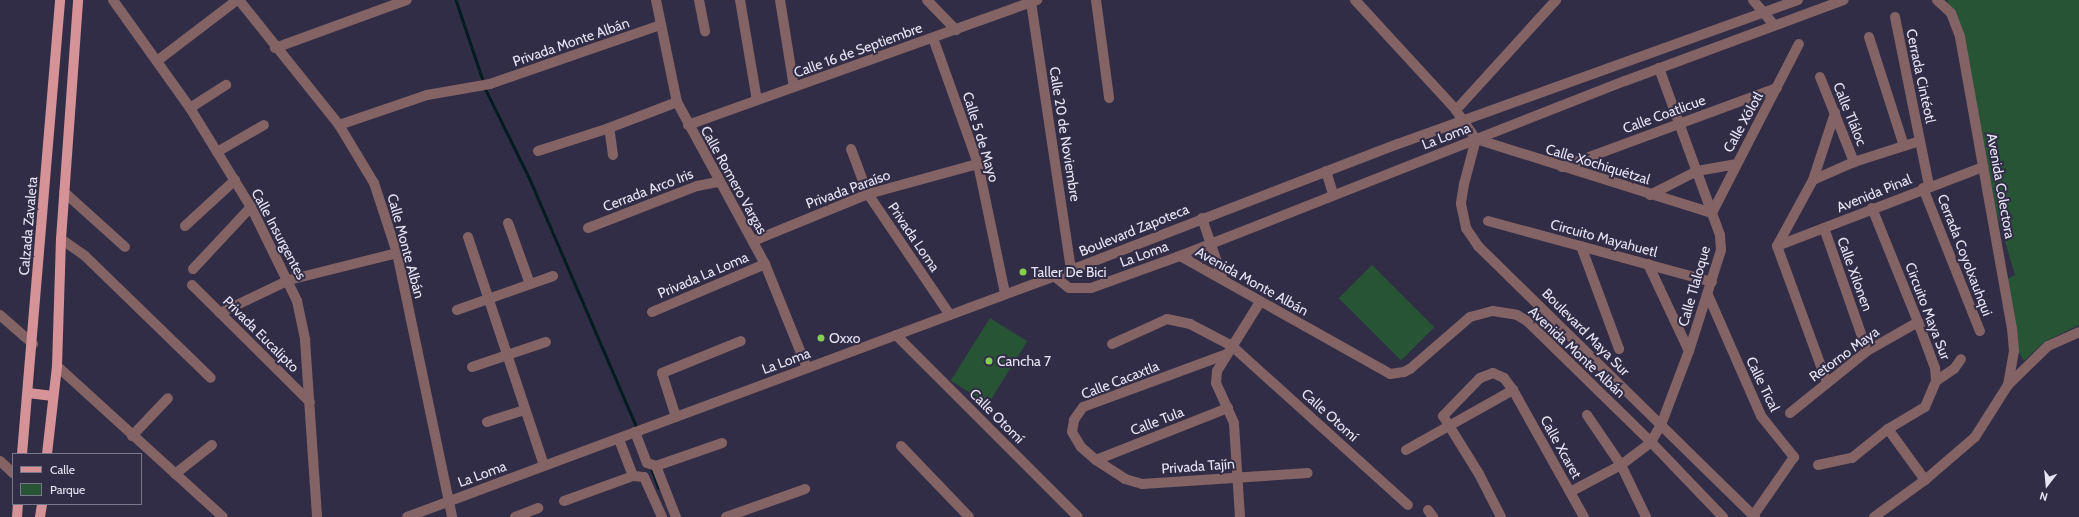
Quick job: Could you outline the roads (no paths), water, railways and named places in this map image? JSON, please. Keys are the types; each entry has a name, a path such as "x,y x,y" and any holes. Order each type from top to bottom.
{"main road":[{"name":"Calzada Zavaleta","path":"22,453 33,344 60,0"},
{"path":"47,453 57,366 61,239 78,0"},
{"path":"28,393 53,396"},
{"path":"17,517 18,505"},
{"path":"40,517 42,505"}],"street":[{"name":"Calle Insurgentes","path":"113,0 190,108 251,207 288,280 303,320 317,517"},
{"path":"157,61 238,0"},
{"name":"Calle Monte Albán","path":"238,0 275,48 339,125 374,183 397,253 452,517"},
{"path":"275,48 406,0"},
{"name":"Calle Romero Vargas","path":"656,0 677,102 718,182 765,264 807,368"},
{"path":"699,0 705,31"},
{"path":"740,0 757,100"},
{"path":"780,0 794,88"},
{"path":"927,0 956,30"},
{"path":"1096,0 1110,98"},
{"path":"1354,0 1456,110 1476,139"},
{"path":"1456,110 1556,0"},
{"path":"1753,0 1774,26"},
{"name":"Boulevard Zapoteca","path":"1054,276 1326,171 1798,0"},
{"name":"La Loma","path":"407,517 1054,276 1069,288 1091,288 1180,256 1333,194 1659,68 1844,0"},
{"name":"Avenida Colectora","path":"1937,0 1951,13 1960,37 2012,328 2014,350 2008,385"},
{"name":"Calle 16 de Septiembre","path":"688,125 1034,1"},
{"name":"Calle 20 de Noviembre","path":"1034,1 1071,270"},
{"name":"Cerrada Cintéotl","path":"1895,17 1920,141 1926,187"},
{"name":"Privada Monte Albán","path":"339,125 427,95 490,84 660,25"},
{"path":"1869,37 1904,146"},
{"name":"Calle 5 de Mayo","path":"933,38 978,164 1005,293"},
{"name":"Calle Xólotl","path":"1712,213 1735,164 1777,88 1799,44"},
{"name":"Calle Tlaloque","path":"1651,442 1661,425 1689,351 1721,250 1720,235 1659,68"},
{"name":"Calle Tláloc","path":"1820,77 1854,162"},
{"path":"190,108 226,85"},
{"name":"Calle Coatlicue","path":"1562,167 1777,88"},
{"path":"538,151 609,128 677,102"},
{"path":"1827,383 1777,246 1813,180 1835,113"},
{"path":"217,152 264,125"},
{"path":"609,128 613,155"},
{"name":"Calle Xochiquétzal","path":"1476,139 1650,195 1712,213"},
{"name":"Boulevard Maya Sur","path":"1476,139 1464,184 1461,204 1466,228 1474,240 1754,516"},
{"name":"Cerrada Cintéotl","path":"1813,180 1854,162 1920,141"},
{"name":"Privada Loma","path":"851,149 868,194 950,315"},
{"name":"Privada Paraíso","path":"753,241 868,194 978,164"},
{"path":"1650,195 1697,172 1735,164"},
{"name":"Avenida Pinal","path":"1777,246 1926,187 1983,167"},
{"path":"1326,171 1333,194"},
{"path":"186,226 224,187 235,180"},
{"name":"Cerrada Arco Iris","path":"588,228 697,186 718,182"},
{"name":"Cerrada Coyolxauhqui","path":"1926,187 1980,331"},
{"path":"64,192 125,247"},
{"path":"193,269 251,207"},
{"name":"Circuito Maya Sur","path":"1818,465 1852,458 1888,429 1925,407 1936,381 1935,368 1918,322 1872,208"},
{"path":"1202,218 1212,243 1223,280"},
{"name":"Circuito Mayahuetl","path":"1488,221 1712,282"},
{"path":"508,223 530,284"},
{"name":"Calle Xilonen","path":"1824,228 1867,351"},
{"path":"468,237 544,466"},
{"path":"61,239 85,256 211,378"},
{"path":"1581,246 1619,349"},
{"path":"220,313 288,280 397,253"},
{"name":"Avenida Monte Albán","path":"1180,256 1390,374 1404,372 1410,369 1470,317 1493,311 1517,315 1526,321 1651,442 1713,512 1723,517"},
{"name":"Privada La Loma","path":"652,312 765,264"},
{"path":"1648,264 1689,351"},
{"path":"457,310 553,276"},
{"name":"Privada Eucalipto","path":"192,285 310,402"},
{"name":"Calle Tical","path":"1708,295 1761,416 1794,457 1754,516"},
{"path":"1240,517 1236,478 1234,423 1216,383 1217,371 1260,302"},
{"path":"0,315 33,344"},
{"name":"Calle Otomí","path":"1112,344 1167,319 1190,324 1230,350 1408,505"},
{"name":"Retorno Maya","path":"1790,413 1867,351 1918,322"},
{"path":"1874,517 1925,480 1975,437 2008,385 2048,346 2079,332"},
{"name":"Calle Otomí","path":"896,335 1078,517"},
{"path":"676,417 662,374 741,341"},
{"path":"472,367 546,342"},
{"name":"Calle Cacaxtla","path":"1096,460 1081,448 1072,432 1074,420 1083,407 1230,350"},
{"path":"1936,381 1954,369 1962,359"},
{"path":"57,366 132,436 223,517"},
{"name":"Calle Xcaret","path":"1450,426 1443,416 1485,375 1493,373 1501,375 1513,390 1584,517"},
{"path":"1406,450 1513,390"},
{"path":"132,436 168,398"},
{"name":"Calle Tula","path":"1096,460 1228,408"},
{"path":"487,422 525,410"},
{"path":"1587,415 1622,465 1646,517"},
{"path":"1450,426 1501,517"},
{"path":"1888,429 1925,480"},
{"path":"635,432 647,463 656,466 722,443"},
{"path":"619,439 633,476"},
{"path":"1570,492 1622,465 1651,442"},
{"path":"174,474 212,445"},
{"path":"901,446 969,517"},
{"name":"Privada Tajín","path":"1096,460 1125,479 1142,484 1308,473"},
{"path":"0,461 12,472"},
{"path":"656,466 676,517"},
{"path":"564,501 633,476 644,477 662,517"},
{"path":"726,517 805,489"},
{"path":"515,517 538,508"}],"waterway":[{"path":"456,0 484,83"},
{"path":"485,88 529,177 637,428"},
{"path":"651,467 659,488"}],"place":[{"name":"Taller De Bici","path":"1023,272"},
{"name":"Oxxo","path":"821,338"},
{"name":"Cancha 7","path":"989,361"}]}
